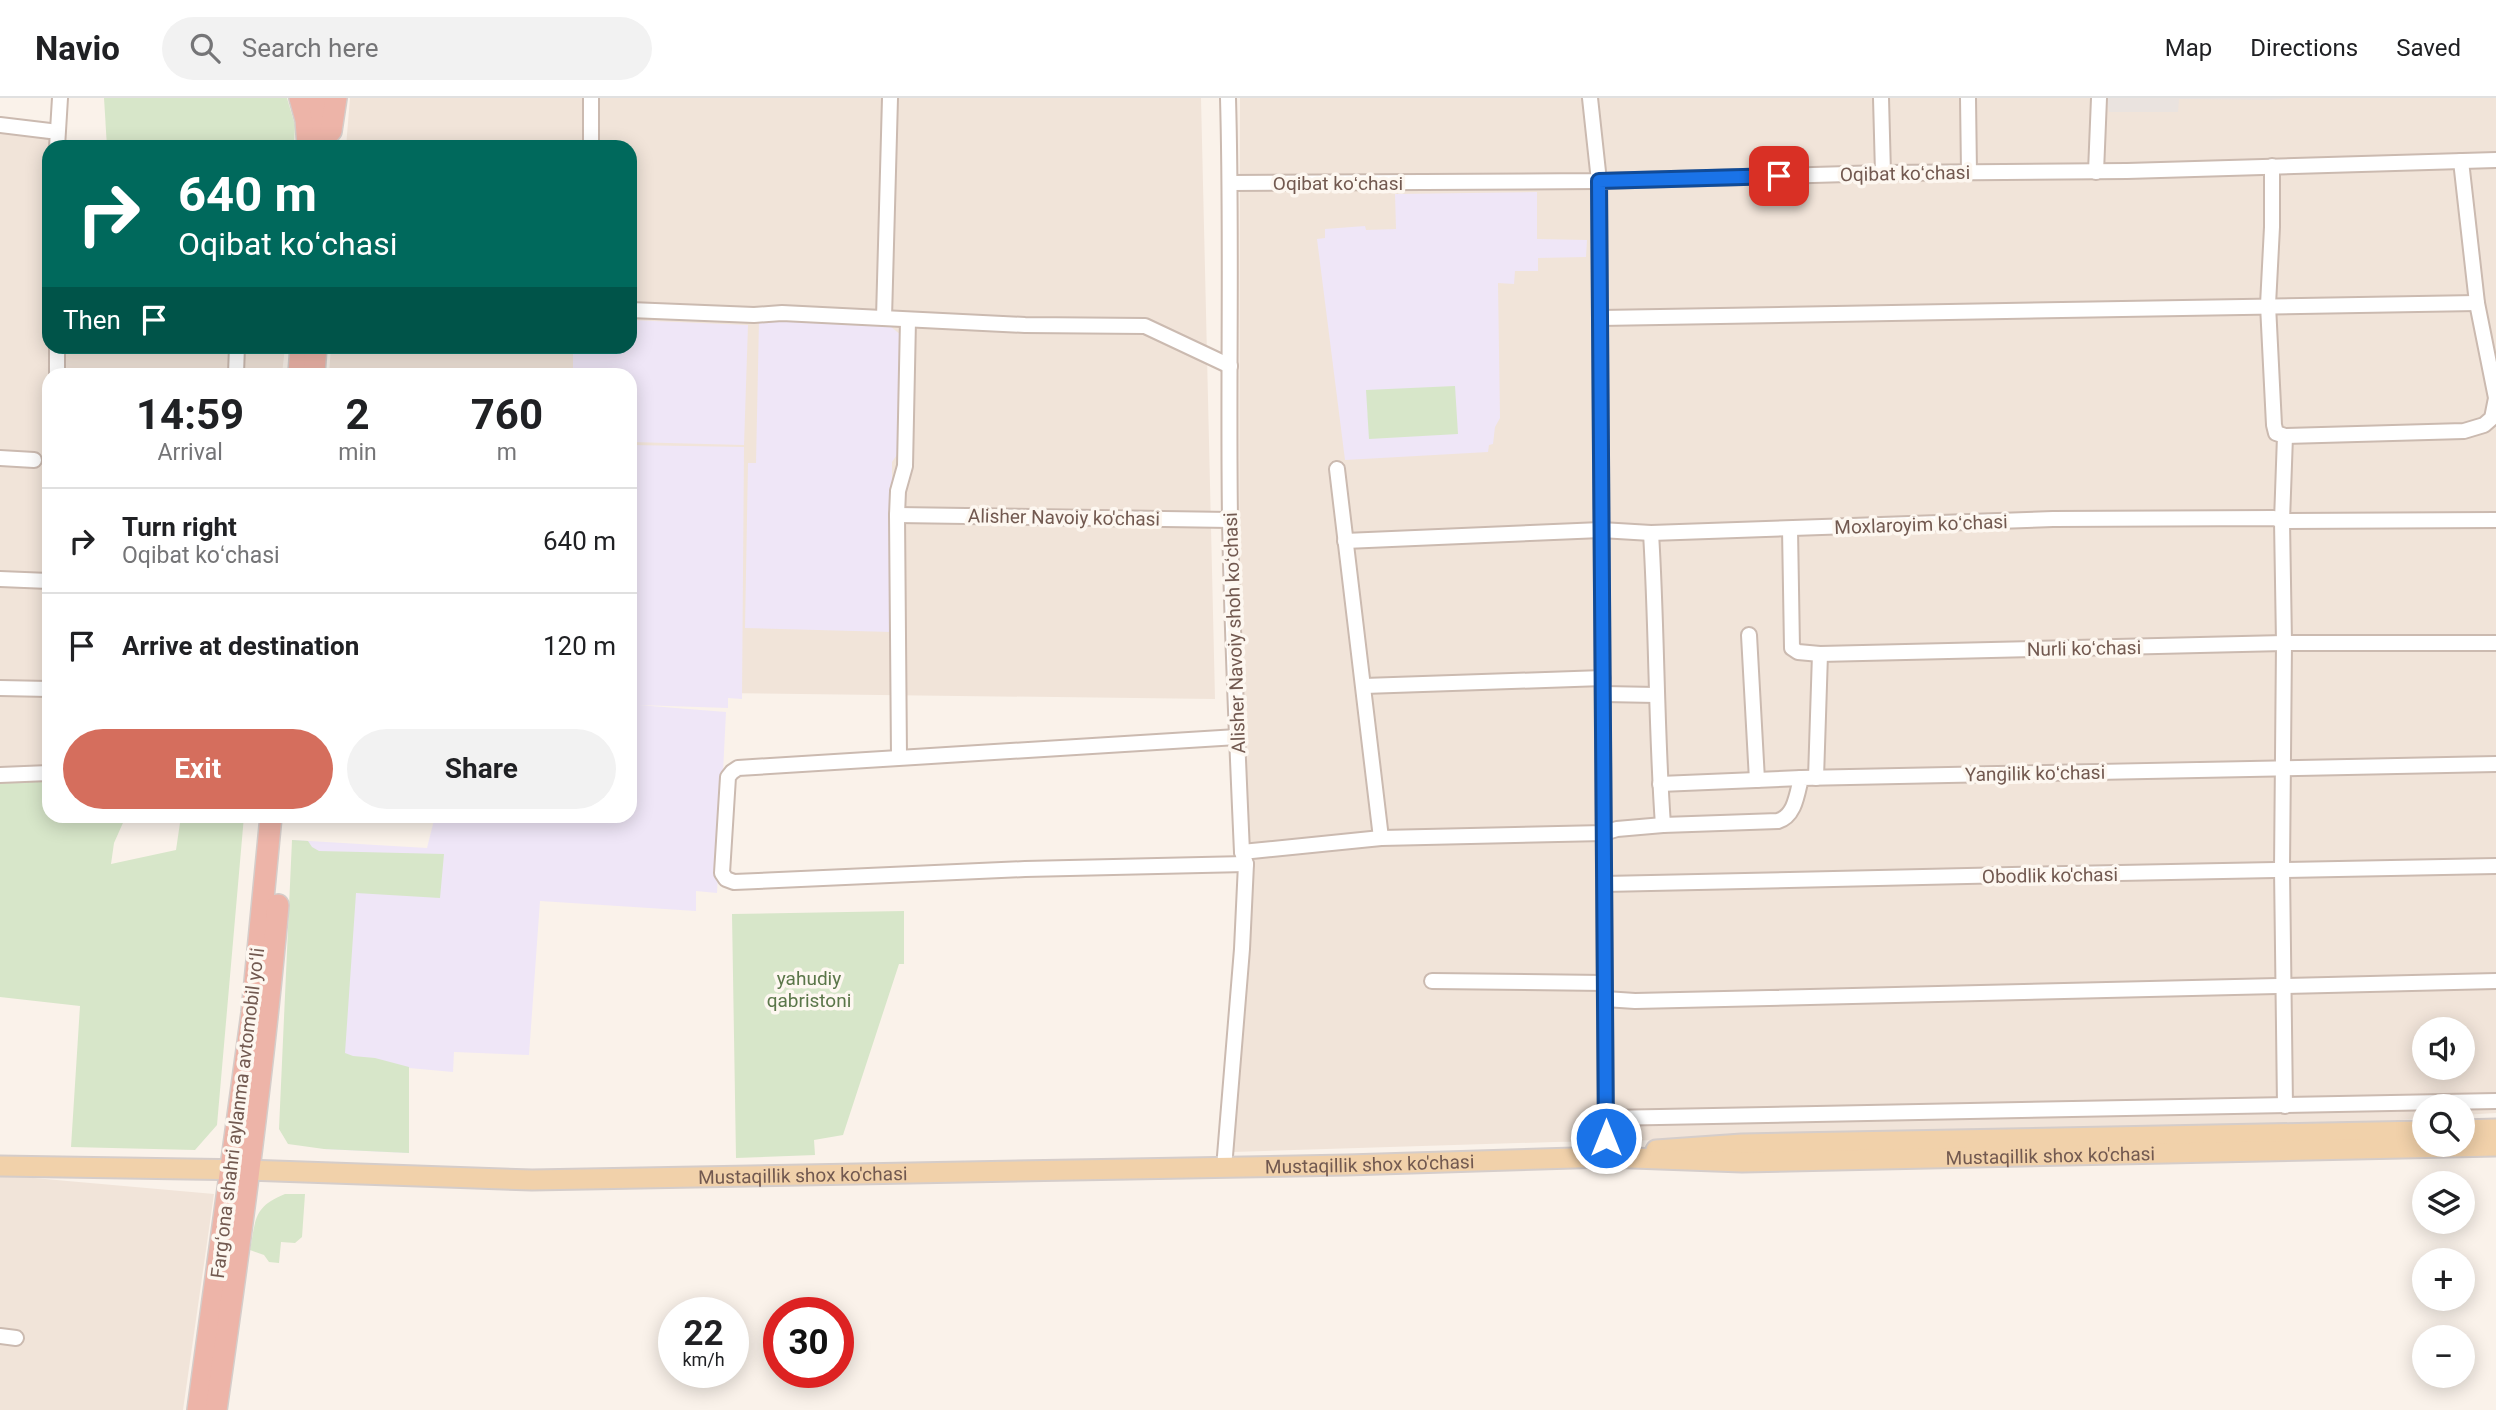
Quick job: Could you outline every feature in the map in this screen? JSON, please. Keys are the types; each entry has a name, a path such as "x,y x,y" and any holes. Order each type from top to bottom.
{"highway":[{"path":"300,98 307,140"},
{"path":"317,98 322,115 324,140"},
{"path":"331,140 336,98"},
{"name":"Fargʻona shahri aylanma avtomobil yoʻli","path":"216,1410 241,1170 252,1013 270,823"},
{"name":"Fargʻona shahri aylanma avtomobil yoʻli","path":"198,1410 268,1014 284,823"}],"main road":[{"path":"2475,1130 2496,1129"},
{"name":"Mustaqillik shox ko'chasi","path":"2345,1141 2412,1133"},
{"name":"Mustaqillik shox ko'chasi","path":"0,1166 241,1170 532,1180 1224,1168 1606,1157 1742,1162 2345,1141 2496,1146"}],"street":[{"path":"56,140 60,98"},
{"path":"591,98 591,140"},
{"path":"884,318 890,98"},
{"name":"Alisher Navoiy shoh koʻchasi","path":"1224,1168 1242,949 1244,858 1230,520 1228,98"},
{"path":"1590,98 1599,181 1606,1157"},
{"path":"1881,98 1882,173"},
{"path":"1968,98 1969,172"},
{"path":"2096,172 2099,98"},
{"path":"0,125 52,132 54,140"},
{"name":"Oqibat koʻchasi","path":"1230,183 1599,181 1882,173 2096,172 2496,160"},
{"path":"2272,166 2268,305 2274,431 2285,436 2464,430 2489,422 2495,411 2496,398 2477,303 2461,161"},
{"path":"1600,318 2477,303"},
{"path":"637,310 754,315 782,313 1025,325 1145,326 1230,366"},
{"path":"899,757 897,515 898,491 905,466 908,320"},
{"path":"2285,436 2282,521 2282,985 2286,1106"},
{"path":"0,458 34,460"},
{"path":"1337,469 1381,838"},
{"name":"Alisher Navoiy ko'chasi","path":"897,515 1230,520"},
{"name":"Moxlaroyim koʻchasi","path":"1345,541 1601,530 1651,533 2053,519 2496,520"},
{"name":"Nurli koʻchasi","path":"1790,529 1792,648 1798,652 1820,654 2284,643 2496,643"},
{"path":"1651,533 1663,825"},
{"path":"0,579 42,580"},
{"path":"1749,635 1757,780"},
{"path":"1237,737 738,768 728,778 722,873 726,879 734,882 1025,869 1244,858 1381,838 1604,833 1663,825 1778,821 1785,819 1808,778 1820,654"},
{"path":"1364,686 1603,678"},
{"path":"0,688 42,689"},
{"path":"1604,694 1656,695"},
{"name":"Yangilik koʻchasi","path":"1660,784 1808,778 2496,764"},
{"path":"0,773 42,771"},
{"name":"Obodlik ko'chasi","path":"1604,884 2496,866"},
{"path":"1432,981 1604,983"},
{"path":"1605,999 1635,1002 2496,981"},
{"path":"1606,1118 2496,1101"},
{"path":"0,1336 16,1338"}],"shaded area":[{"path":"350,98 1201,98 1215,699 637,692 637,368 329,368 330,354 637,354 637,140 347,140"},
{"path":"1240,98 2496,98 2496,1113 2475,1114 2475,1094 2412,1094 2412,1119 2289,1129 1554,1142 1233,1152 1236,1079 1246,967 1239,743"},
{"path":"2107,98 2290,98 2179,99 2178,112 2109,112"},
{"path":"0,129 52,135 52,140 42,140 42,354 284,354 283,368 42,368 42,767 0,770"},
{"path":"1537,192 1537,239 1587,240 1586,257 1538,258 1538,271 1515,271 1514,284 1498,283 1500,418 1488,452 1345,460 1317,239 1325,238 1325,229 1365,226 1366,230 1396,229 1395,194"},
{"path":"637,320 748,325 744,445 637,442 637,368 573,368 573,354 637,354"},
{"path":"759,320 885,322 901,335 899,452 892,462 892,632 745,628 748,463 756,463"},
{"path":"637,445 744,447 742,699 728,698 728,708 638,705 726,712 717,893 696,891 696,911 540,901 529,1055 454,1052 453,1072 409,1068 409,1153 324,1149 292,840 427,848 433,823 637,823"},
{"path":"0,1175 214,1194 183,1410 0,1410"}],"green space":[{"path":"104,98 287,98 295,125 294,140 107,140"},
{"path":"1455,386 1458,434 1369,439 1366,390"},
{"path":"42,781 42,823 123,823 114,843 111,864 176,850 180,823 243,823 217,1125 195,1150 71,1147 80,1006 0,997 0,783"},
{"path":"292,840 308,841 319,851 444,854 440,898 356,893 345,1053 409,1067 409,1153 324,1149 288,1144 279,1129"},
{"name":"yahudiy qabristoni","path":"904,911 904,964 899,964 843,1135 814,1140 815,1155 736,1158 732,914"},
{"path":"285,1194 305,1194 302,1237 295,1243 281,1242 279,1263 269,1262 264,1255 250,1250 255,1222 261,1209"}],"waterway":[{"path":"64,354 65,368"}],"route":[{"path":"1606,1138 1599,181 1779,176"}]}
